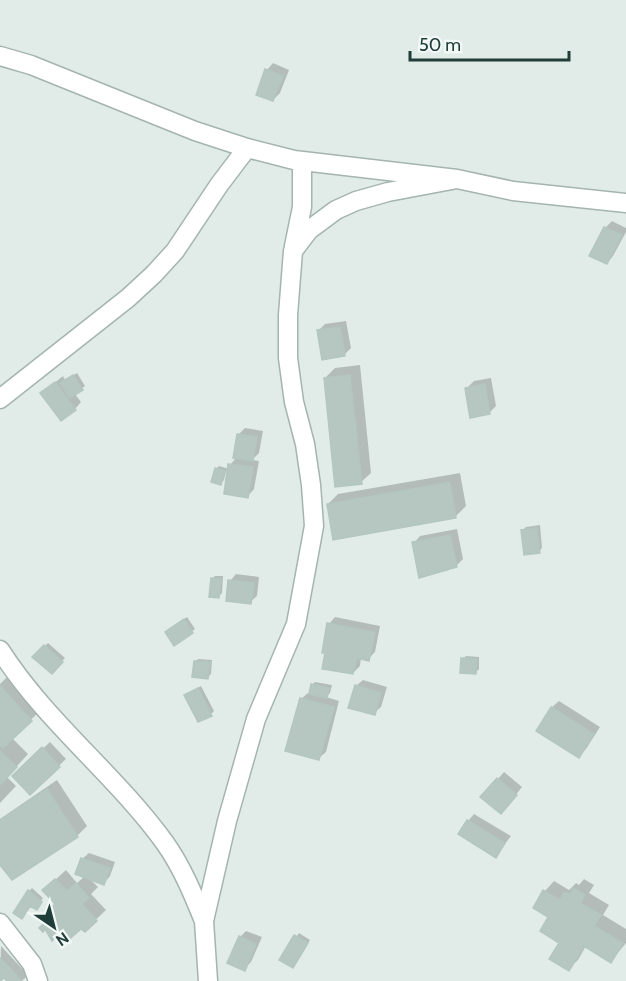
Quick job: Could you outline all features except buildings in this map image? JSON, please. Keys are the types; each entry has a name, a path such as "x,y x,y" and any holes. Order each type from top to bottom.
{"street":[{"path":"0,56 31,65 195,131 247,148 302,161 457,178 513,191 626,203"},
{"path":"0,399 128,298 154,274 175,251 247,148"},
{"path":"208,981 204,921 227,821 256,719 296,624 315,526 305,444 294,402 288,358 288,315 293,251 302,207 302,161"},
{"path":"293,251 309,230 336,210 356,201 457,178"},
{"path":"0,650 10,666 165,843 187,881 204,921"},
{"path":"0,923 32,964 38,981"}]}
